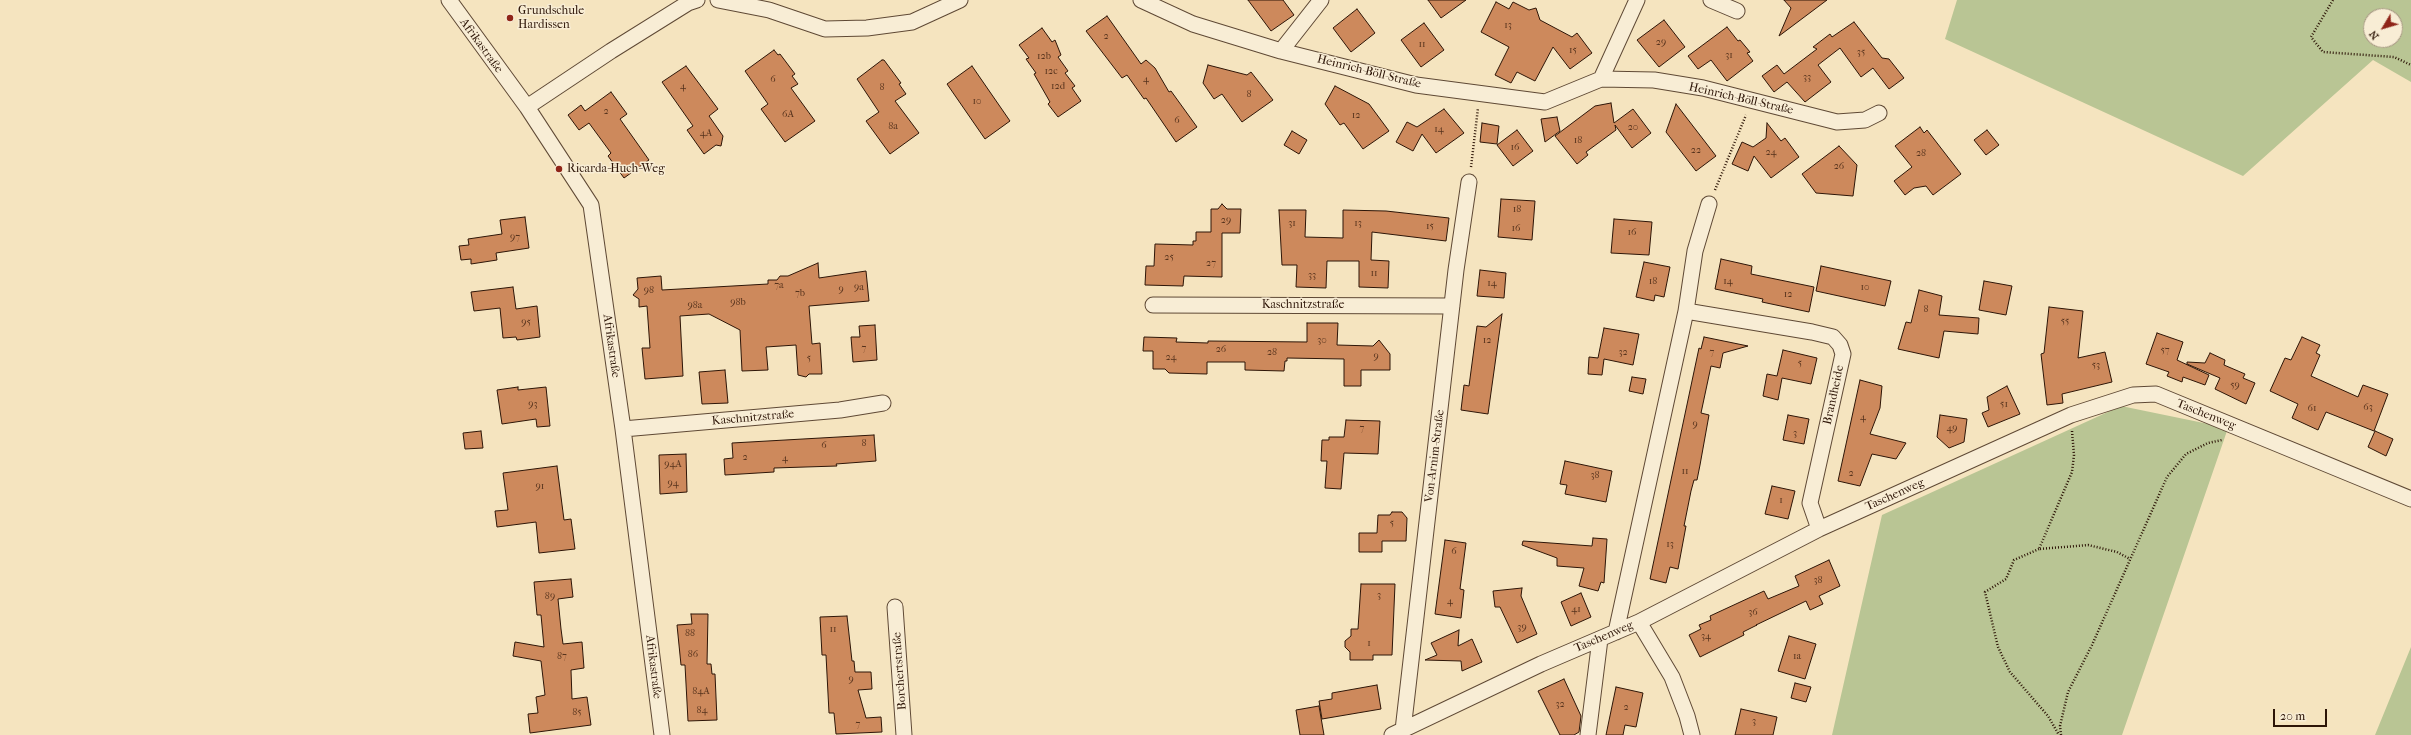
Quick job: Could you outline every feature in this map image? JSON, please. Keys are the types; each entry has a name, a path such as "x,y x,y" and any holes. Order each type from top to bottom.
{"street":[{"name":"Afrikastraße","path":"448,0 527,107 591,204 623,429 662,735"},
{"path":"527,107 630,39 688,3 697,0"},
{"path":"718,0 769,10 825,29 867,28 912,22 960,0"},
{"name":"Heinrich-Böll-Straße","path":"1141,0 1193,24 1281,51 1416,85 1545,102 1601,80 1654,80 1703,88 1837,122 1865,120 1880,113"},
{"path":"1281,51 1321,0"},
{"path":"1601,80 1637,0"},
{"path":"1711,0 1737,11"},
{"name":"Von-Arnim-Straße","path":"1398,732 1469,182"},
{"path":"1616,632 1686,311 1695,251 1709,204"},
{"name":"Kaschnitzstraße","path":"1153,305 1452,306"},
{"name":"Brandheide","path":"1686,311 1812,332 1833,337 1840,345 1843,354 1810,503 1819,529"},
{"name":"Taschenweg","path":"1398,732 1541,664 1640,622 1819,529 2071,415 2133,396 2156,394 2411,499"},
{"name":"Kaschnitzstraße","path":"623,429 840,410 883,403"},
{"name":"Borchertstraße","path":"896,607 904,735"},
{"path":"1640,622 1672,677 1687,716 1692,735"},
{"path":"1588,735 1600,639"}],"path":[{"path":"2333,0 2311,37 2323,52 2394,58 2411,65"},
{"path":"1469,182 1479,94"},
{"path":"1709,204 1752,101"},
{"path":"2060,735 2060,726 2068,692 2167,477 2186,454 2208,443 2223,440 2230,425"},
{"path":"2039,549 2072,472 2074,455 2072,431"},
{"path":"2060,735 2048,716 2010,672 1998,648 1985,592 2006,579 2014,560 2039,549 2088,545 2117,552 2130,560"}],"green space":[{"path":"1957,0 2411,0 2411,82 2373,60 2243,176 1945,39"},
{"path":"2121,406 2228,428 2122,735 1832,735 1882,515"},
{"path":"2411,647 2411,735 2375,735"}],"building":[{"path":"1248,0 1283,0 1294,15 1271,31"},
{"path":"1428,0 1466,0 1441,18"},
{"path":"1784,0 1827,0 1779,36 1791,8"},
{"path":"1496,2 1509,9 1513,2 1529,10 1536,8 1540,20 1572,37 1577,33 1592,53 1570,69 1553,47 1535,81 1517,72 1511,83 1495,75 1509,47 1481,32"},
{"path":"1357,9 1375,33 1351,52 1333,28"},
{"path":"1107,16 1141,64 1146,60 1155,68 1169,92 1171,91 1197,127 1176,142 1146,98 1144,99 1127,75 1122,78 1086,31"},
{"path":"1664,20 1685,47 1659,67 1637,40"},
{"path":"1854,22 1882,58 1889,59 1904,78 1889,89 1873,68 1861,77 1840,48 1818,65 1831,82 1805,102 1787,82 1774,92 1762,76 1777,65 1784,74 1817,49 1813,47 1830,34 1832,37"},
{"path":"1424,23 1444,50 1421,67 1401,40"},
{"path":"1727,27 1738,41 1740,40 1750,52 1747,53 1753,61 1727,81 1711,60 1698,69 1688,56"},
{"path":"1042,28 1052,42 1055,40 1061,55 1058,57 1068,71 1065,73 1075,86 1072,88 1081,101 1058,117 1048,104 1050,102 1034,74 1036,73 1026,59 1029,58 1019,45"},
{"path":"774,50 778,55 780,54 795,74 792,76 798,84 791,88 815,121 785,142 761,109 768,104 745,71"},
{"path":"884,60 901,83 899,84 906,94 895,101 919,133 890,154 866,121 879,112 857,79"},
{"path":"1208,65 1247,75 1251,72 1273,100 1242,122 1222,94 1214,99 1203,83"},
{"path":"686,66 718,109 709,116 723,136 721,146 716,145 704,154 687,130 693,126 662,82"},
{"path":"972,66 1010,121 985,139 947,84"},
{"path":"1335,86 1369,104 1389,131 1363,149 1344,123 1340,125 1325,104"},
{"path":"611,92 627,114 620,119 649,160 624,178 608,156 611,153 589,123 579,130 568,115 581,105 585,111"},
{"path":"1611,103 1614,123 1633,109 1651,133 1632,148 1615,125 1616,130 1586,152 1588,155 1577,164 1555,136 1595,106"},
{"path":"1676,104 1716,156 1696,171 1666,132"},
{"path":"1444,109 1464,133 1436,153 1422,134 1413,151 1396,142 1407,122 1417,127"},
{"path":"1557,117 1560,131 1545,142 1541,119"},
{"path":"1482,123 1499,126 1497,144 1480,142"},
{"path":"1767,123 1781,141 1785,138 1799,157 1771,178 1754,156 1748,171 1732,164 1742,142 1753,147 1766,138"},
{"path":"1920,127 1924,133 1927,130 1961,174 1933,195 1926,186 1914,188 1905,195 1894,181 1912,167 1895,146"},
{"path":"1517,130 1533,151 1513,166 1497,145"},
{"path":"1987,130 1999,145 1986,155 1974,140"},
{"path":"1292,131 1307,140 1299,154 1284,145"},
{"path":"1839,146 1857,165 1853,196 1816,193 1802,174"},
{"path":"1501,199 1535,201 1532,240 1498,237"},
{"path":"1222,204 1227,209 1241,209 1240,233 1222,233 1222,277 1184,276 1183,286 1145,285 1146,266 1154,266 1155,244 1193,245 1193,241 1196,241 1196,232 1211,232 1211,209 1218,209"},
{"path":"1279,210 1306,210 1305,237 1343,238 1343,210 1386,211 1449,218 1446,241 1372,232 1371,260 1389,261 1388,288 1359,287 1359,261 1327,261 1326,288 1296,287 1297,265 1282,265"},
{"path":"525,217 529,248 496,253 497,260 471,264 471,259 461,260 459,246 469,245 468,239 502,234 500,220"},
{"path":"1614,219 1652,222 1649,255 1611,253"},
{"path":"1721,259 1752,266 1751,274 1814,287 1809,312 1762,302 1763,299 1715,289"},
{"path":"1644,262 1670,267 1664,297 1655,295 1654,301 1636,297"},
{"path":"818,263 819,278 866,271 869,301 809,306 812,344 820,343 822,374 809,374 806,377 798,375 796,345 766,347 768,370 742,371 740,330 709,314 680,316 683,376 645,379 642,348 650,348 647,306 639,307 639,299 633,295 638,289 637,278 661,276 662,290 768,284 768,280 777,280 780,276 788,276"},
{"path":"1821,266 1891,281 1885,306 1816,291"},
{"path":"1480,270 1506,273 1504,298 1477,296"},
{"path":"1984,281 2012,286 2006,315 1979,310"},
{"path":"513,287 516,309 537,306 540,337 517,340 516,337 503,338 500,308 474,311 471,292"},
{"path":"1919,290 1942,296 1939,315 1979,318 1978,334 1944,331 1939,358 1898,349 1906,322 1911,323"},
{"path":"2049,307 2083,311 2078,358 2105,352 2112,382 2062,394 2063,403 2047,405 2041,354 2044,353"},
{"path":"1502,314 1488,414 1461,410 1464,385 1469,386 1477,326 1486,327"},
{"path":"1307,323 1338,323 1337,345 1373,346 1379,340 1390,354 1390,370 1361,370 1361,386 1344,386 1344,359 1287,358 1287,361 1285,361 1284,371 1245,370 1245,362 1207,362 1207,374 1169,373 1165,369 1153,369 1153,351 1143,351 1144,337 1177,338 1176,342 1208,343 1208,341 1307,342"},
{"path":"875,325 877,360 853,362 851,337 860,337 859,326"},
{"path":"1604,328 1639,334 1633,365 1604,359 1602,375 1588,374 1589,357 1598,358"},
{"path":"2157,333 2183,342 2177,360 2209,375 2205,385 2183,377 2182,382 2167,376 2169,372 2146,364"},
{"path":"1704,337 1748,346 1723,353 1720,368 1711,366 1701,413 1709,415 1697,480 1694,480 1691,491 1678,569 1670,567 1666,583 1650,579 1699,348 1701,349"},
{"path":"2302,337 2320,345 2316,353 2320,355 2311,376 2358,397 2363,385 2388,394 2374,431 2326,412 2318,430 2292,418 2298,404 2270,391 2285,358 2291,360"},
{"path":"1783,350 1817,358 1811,384 1782,378 1778,400 1763,396 1767,374 1777,376"},
{"path":"2210,353 2225,360 2224,365 2245,374 2243,378 2255,383 2246,404 2215,389 2220,378 2187,364 2187,362 2205,363"},
{"path":"725,370 728,403 702,404 699,372"},
{"path":"1632,377 1646,379 1643,394 1629,391"},
{"path":"1860,380 1882,386 1880,408 1870,434 1906,443 1896,459 1872,454 1860,486 1838,481"},
{"path":"2007,386 2020,414 1988,427 1982,413 1989,410 1987,397"},
{"path":"518,387 518,390 546,387 550,426 537,427 536,419 502,424 497,390"},
{"path":"1788,415 1809,419 1804,444 1783,440"},
{"path":"1940,415 1967,419 1964,442 1949,448 1937,437"},
{"path":"1346,420 1380,421 1378,454 1344,453 1341,489 1325,488 1327,461 1321,461 1322,440 1329,440 1329,437 1344,437"},
{"path":"481,431 483,448 465,449 463,433"},
{"path":"2375,431 2393,439 2386,456 2368,447"},
{"path":"874,435 876,461 836,464 837,466 774,468 774,472 725,475 724,459 733,458 732,443"},
{"path":"686,454 687,492 660,494 659,455"},
{"path":"1565,461 1612,471 1606,502 1565,494 1567,485 1560,484"},
{"path":"557,466 564,520 571,519 575,549 539,553 536,522 497,527 495,511 508,510 503,473"},
{"path":"1772,486 1795,491 1788,519 1765,514"},
{"path":"1392,512 1402,512 1407,518 1406,541 1382,541 1382,552 1359,552 1359,533 1377,533 1378,515 1390,515"},
{"path":"1593,538 1607,539 1604,583 1601,582 1598,591 1579,586 1584,568 1557,566 1557,558 1522,545 1523,541 1592,546"},
{"path":"1445,540 1466,543 1460,589 1464,590 1461,618 1435,614"},
{"path":"1829,560 1840,586 1819,596 1823,604 1810,610 1806,601 1756,625 1743,632 1744,635 1700,657 1689,635 1701,629 1699,625 1711,620 1710,616 1764,591 1768,599 1799,586 1795,576"},
{"path":"571,579 573,597 558,599 563,644 582,642 584,668 571,670 572,699 587,697 591,725 530,733 528,714 538,713 536,697 545,695 541,661 513,656 515,642 544,647 541,615 537,615 534,582"},
{"path":"1361,584 1395,584 1392,655 1373,655 1373,660 1350,660 1350,652 1345,647 1345,641 1351,636 1351,629 1358,629"},
{"path":"1522,588 1521,596 1537,634 1517,643 1500,607 1495,607 1493,591"},
{"path":"1581,593 1591,617 1571,626 1561,602"},
{"path":"691,614 708,614 707,664 711,664 712,674 715,674 717,720 688,721 685,665 681,665 677,625 692,624"},
{"path":"847,616 852,661 854,661 855,672 871,672 872,689 858,690 866,718 881,717 882,732 836,734 834,713 829,713 826,655 822,655 820,617"},
{"path":"1459,630 1458,646 1472,639 1482,662 1462,671 1461,661 1425,660 1437,655 1431,643"},
{"path":"1789,636 1816,644 1805,679 1778,671"},
{"path":"1564,679 1581,716 1579,732 1574,735 1560,735 1538,691"},
{"path":"1795,683 1811,687 1806,702 1791,698"},
{"path":"1377,685 1381,709 1322,719 1319,701 1332,699 1332,693"},
{"path":"1616,687 1643,693 1636,727 1625,725 1623,735 1606,735"},
{"path":"1319,706 1324,735 1300,735 1296,710"},
{"path":"1741,709 1777,717 1773,735 1735,735"}],"place":[{"name":"Grundschule Hardissen","path":"510,18"},
{"name":"Ricarda-Huch-Weg","path":"559,169"}]}
